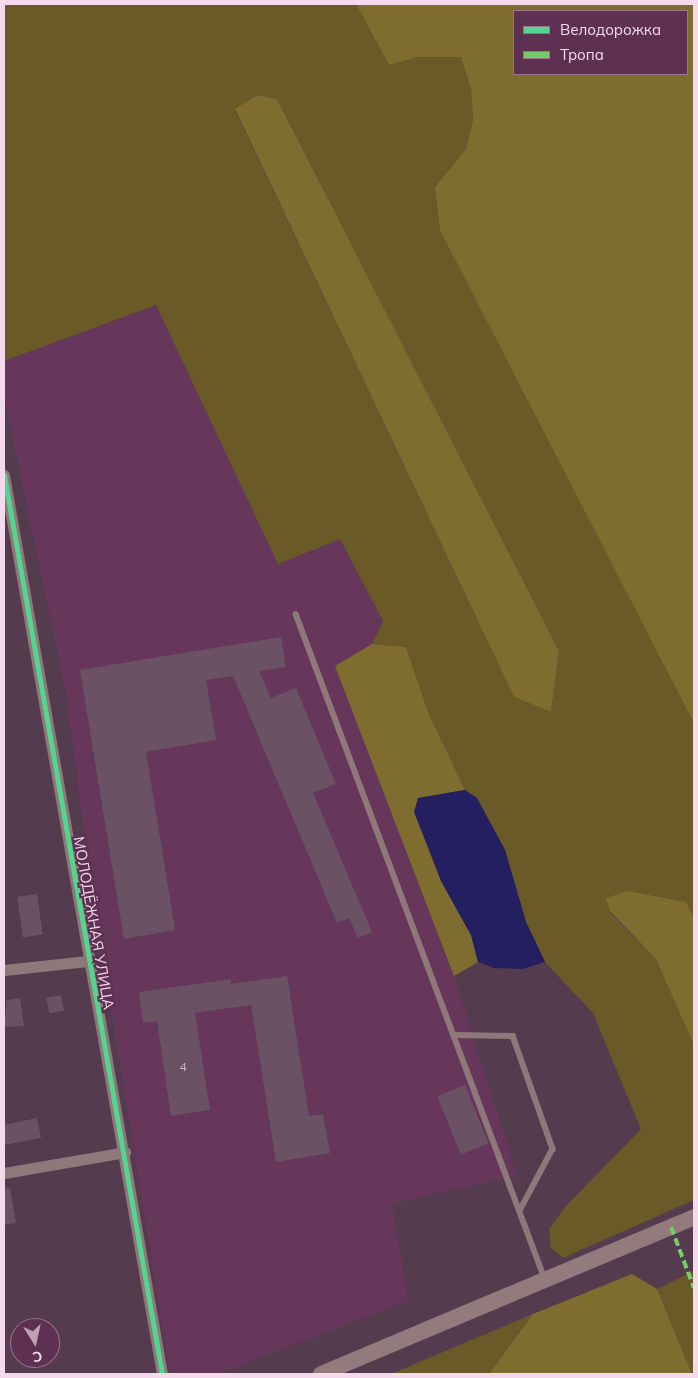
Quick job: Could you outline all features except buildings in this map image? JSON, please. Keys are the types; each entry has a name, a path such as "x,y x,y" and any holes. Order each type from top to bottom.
{"main road":[{"path":"321,1374 694,1217"}],"street":[{"name":"МОЛОДЁЖНАЯ УЛИЦА","path":"4,475 88,961 125,1152 162,1374"},
{"path":"4,970 88,961"},
{"path":"4,1173 125,1152"}],"lane":[{"path":"296,614 545,1279"},
{"path":"454,1035 513,1036 553,1149 520,1211"}],"shaded area":[{"path":"4,4 356,4 389,65 418,57 461,56 471,89 473,119 466,149 435,187 694,723 694,918 686,902 628,891 610,912 656,959 693,1040 694,1200 563,1258 551,1248 549,1229 566,1206 641,1129 593,1013 545,962 526,922 505,850 477,798 465,790 428,712 406,647 372,644 383,621 340,539 278,564 156,305 4,361","holes":["257,95 277,99 559,651 551,712 514,697 235,110"]},
{"path":"356,4 694,4 694,723 440,230 435,187 466,149 473,119 471,89 461,57 418,57 389,65"},
{"path":"257,95 277,99 559,651 551,712 514,697 235,109"},
{"path":"156,305 278,563 340,539 383,621 372,644 335,666 454,976 517,1176 392,1203 408,1301 217,1374 180,1374 169,1368 90,878 66,693 4,396 4,361"},
{"path":"372,644 406,647 428,712 465,790 419,798 441,881 471,935 478,962 454,976 335,666"},
{"path":"465,790 477,798 505,850 526,922 545,962 523,969 494,968 478,962 471,935 441,881 414,812 418,798"},
{"path":"628,891 686,902 694,918 694,1045 656,959 610,911 606,898"},
{"path":"694,1271 694,1374 692,1374 657,1289"},
{"path":"632,1274 657,1289 692,1374 489,1374 533,1314"},
{"path":"533,1314 489,1374 391,1374"}],"marked path":[{"path":"671,1227 694,1288"}],"cycle path":[{"path":"4,475 162,1374"}]}
